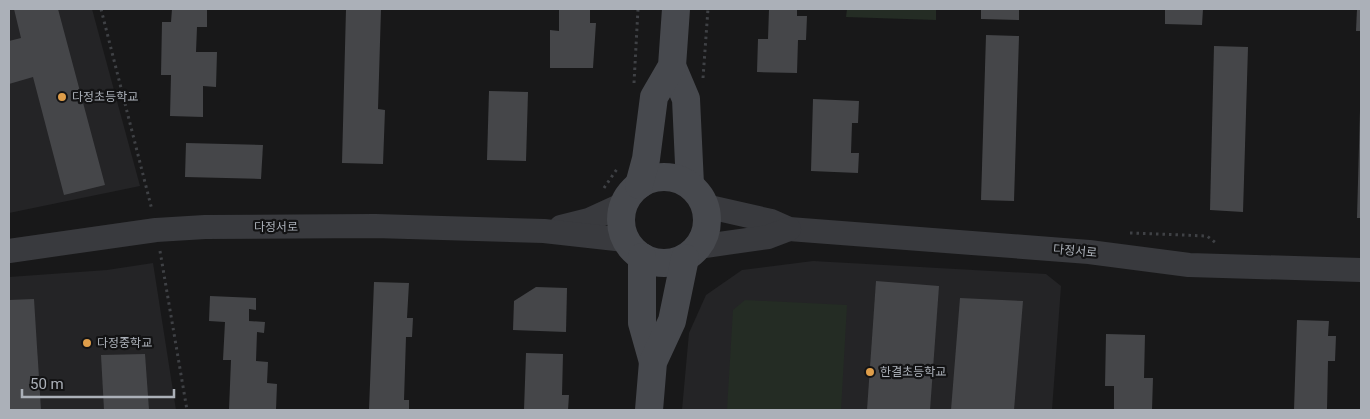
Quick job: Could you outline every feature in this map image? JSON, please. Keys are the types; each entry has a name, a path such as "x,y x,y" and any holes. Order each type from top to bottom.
{"street":[{"path":"653,362 642,323 634,248 621,216 646,159 654,97 672,66 676,9"},
{"path":"649,410 653,362 672,321 692,252 705,234 708,220 697,196 686,100 672,66"},
{"path":"544,230 589,220 631,194 650,179 664,177 678,179 697,196 771,221 789,230"},
{"name":"다정서로","path":"9,251 156,230 205,227 374,226 544,230"},
{"path":"544,230 634,248 656,263 670,263 692,252 768,237 789,230"},
{"name":"다정서로","path":"789,230 1089,252 1188,265 1361,270"}],"path":[{"path":"634,91 638,9"},
{"path":"703,87 708,9"},
{"path":"599,193 611,181 620,165"},
{"path":"1128,233 1207,236 1220,246"}],"shaded area":[{"name":"다정초등학교","path":"9,9 92,9 140,186 9,213"},
{"path":"847,9 936,9 936,20 846,17"},
{"name":"한결초등학교","path":"813,261 1046,274 1061,286 1052,410 682,410 689,333 706,295 742,270"},
{"name":"다정중학교","path":"153,263 176,410 9,410 9,277 107,270"},
{"path":"745,300 847,305 841,410 727,410 733,310"}],"building":[{"path":"14,9 58,9 105,185 64,195 33,77 9,84 9,41 21,38"},
{"path":"172,9 207,9 207,27 197,27 196,52 217,52 216,87 203,86 203,117 170,116 171,75 161,75 162,22 171,22"},
{"path":"346,9 381,9 378,109 385,110 383,164 342,163"},
{"path":"559,9 590,9 590,23 596,23 593,68 550,68 550,30 559,31"},
{"path":"769,9 797,9 797,16 807,16 806,40 798,40 797,73 757,72 758,39 768,39"},
{"path":"981,9 1019,9 1019,20 981,19"},
{"path":"1165,9 1203,9 1202,25 1165,24"},
{"path":"1357,9 1361,9 1361,31 1356,31"},
{"path":"986,35 1019,36 1014,201 981,200"},
{"path":"1214,46 1248,47 1243,212 1210,210"},
{"path":"489,91 528,92 526,161 487,160"},
{"path":"813,99 859,101 858,123 852,123 851,153 859,153 858,173 811,171"},
{"path":"1360,110 1361,218 1357,218"},
{"path":"186,143 263,145 261,179 185,177"},
{"path":"876,281 939,286 930,410 867,410"},
{"path":"374,282 409,283 407,318 413,318 412,337 406,337 404,400 409,400 409,410 369,410"},
{"path":"536,287 567,288 566,332 513,330 514,301"},
{"path":"210,296 256,298 256,310 249,309 249,321 265,322 264,333 257,332 256,361 268,362 267,383 277,384 276,410 229,410 231,360 223,360 225,322 209,321"},
{"path":"960,298 1023,301 1014,410 951,410"},
{"path":"34,299 41,410 9,410 9,300"},
{"path":"1297,320 1329,321 1328,336 1336,336 1335,361 1328,361 1327,410 1294,410"},
{"path":"1106,334 1145,335 1144,378 1153,378 1152,410 1114,410 1114,386 1105,386"},
{"path":"526,353 563,354 562,395 569,395 568,410 524,410"},
{"path":"145,354 149,410 104,410 101,355"}],"place":[{"name":"다정초등학교","path":"62,97"},
{"name":"다정중학교","path":"87,343"},
{"name":"한결초등학교","path":"870,372"}]}
